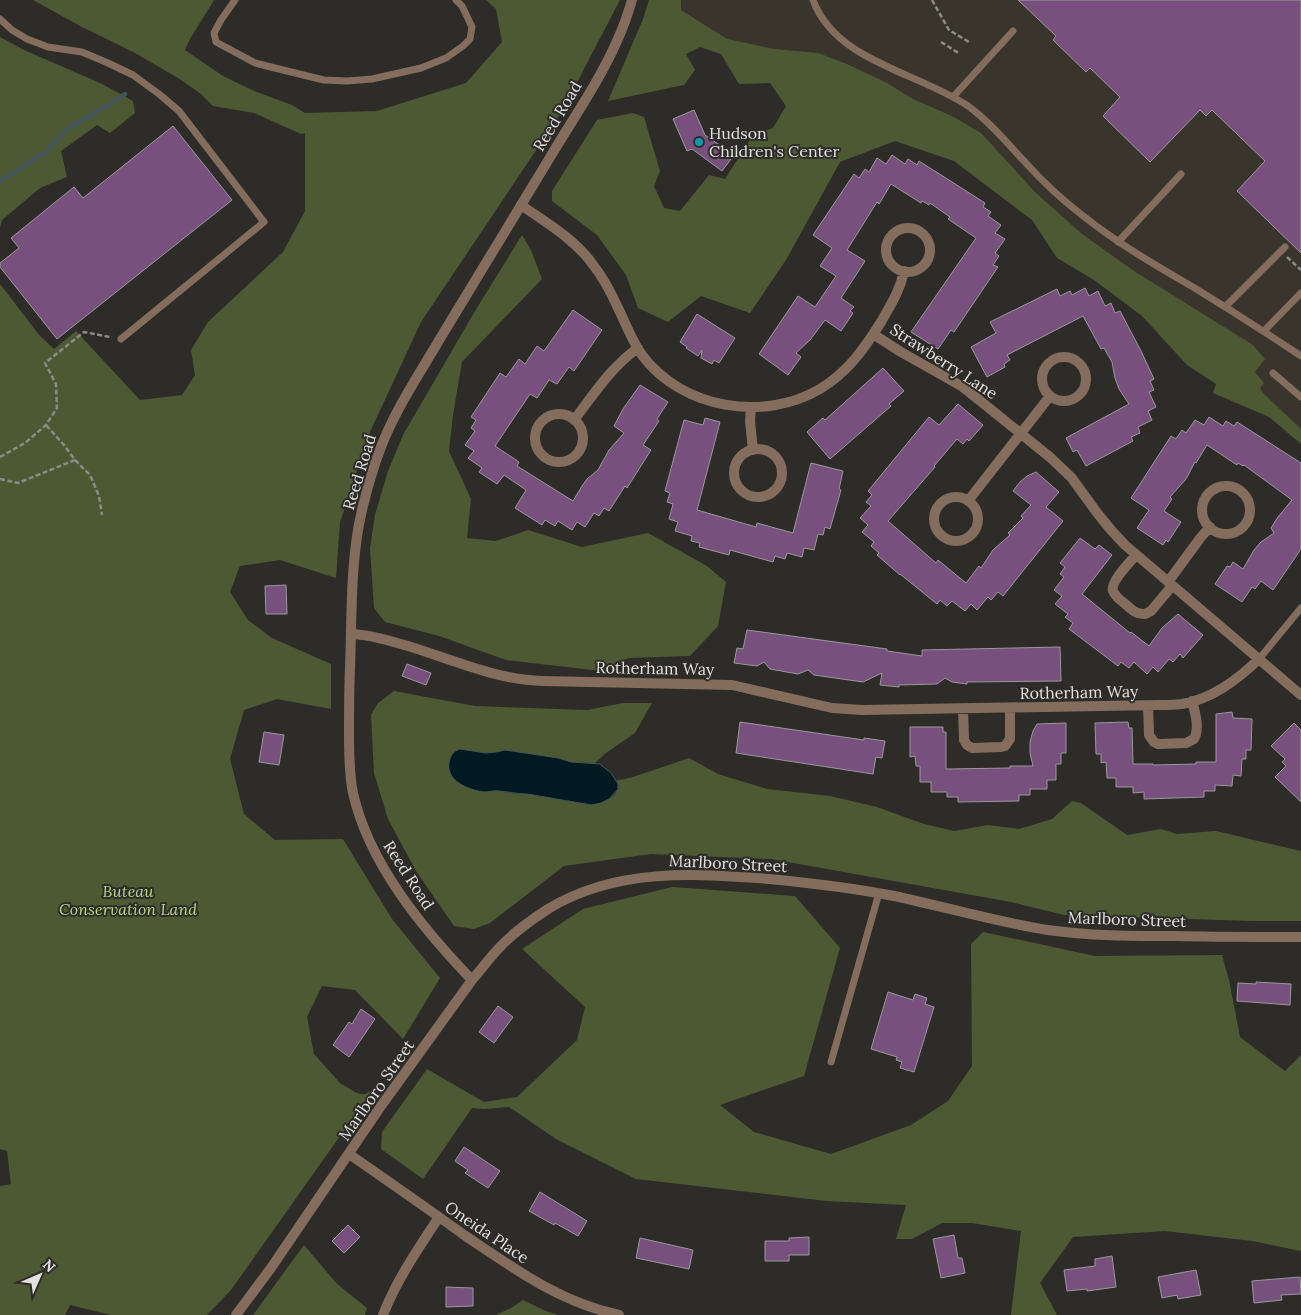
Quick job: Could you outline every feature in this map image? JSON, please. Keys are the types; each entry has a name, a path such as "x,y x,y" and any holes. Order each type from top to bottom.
{"street":[{"name":"Reed Road","path":"472,980 433,937 413,911 378,857 363,826 353,793 350,765 349,704 352,582 357,536 365,497 381,448 409,391 609,59 632,0"},
{"path":"521,205 552,226 591,261 612,296 638,348 658,371 687,391 714,402 732,406 771,406 790,402 825,386 840,375 854,361 873,334 897,295 902,284 904,271"},
{"path":"904,228 913,228 926,238 930,245 930,254 920,268 913,271 904,271 896,268 890,262 887,254 887,245 896,231 904,228"},
{"name":"Strawberry Lane","path":"873,334 963,387 1051,458 1071,477 1111,530 1136,555 1301,695"},
{"path":"574,420 615,368 638,348"},
{"path":"1062,357 1071,358 1078,362 1084,369 1086,377 1086,386 1082,394 1075,399 1067,401 1058,401 1050,396 1045,390 1042,381 1043,372 1047,365 1054,359 1062,357"},
{"path":"968,501 1050,396"},
{"path":"751,407 750,421 753,450"},
{"path":"556,415 566,416 574,420 580,428 582,437 581,446 577,454 569,460 560,462 551,461 543,456 537,449 535,440 536,431 540,423 548,417 556,415"},
{"path":"753,450 763,450 771,453 778,460 781,468 781,478 778,486 771,493 762,496 744,493 734,478 734,468 738,460 744,453 753,450"},
{"path":"1225,486 1234,487 1242,492 1250,509 1248,518 1243,526 1236,531 1227,533 1218,532 1210,527 1204,519 1202,511 1208,494 1216,488 1225,486"},
{"path":"951,497 960,497 968,501 978,515 978,524 974,532 968,538 960,541 951,541 943,538 937,532 934,524 934,515 937,507 943,500 951,497"},
{"path":"1136,555 1114,583 1112,589 1116,596 1137,613 1145,614 1150,611 1201,536 1210,527"},
{"name":"Rotherham Way","path":"351,634 376,637 493,674 529,681 724,684 740,686 832,708 862,710 1182,704 1214,692 1230,683 1246,672 1259,659"},
{"name":"Rotherham Way","path":"1148,706 1148,732 1152,741 1158,744 1186,743 1194,739 1196,733 1195,712 1192,701"},
{"name":"Rotherham Way","path":"963,709 965,744 975,749 1001,747 1007,744 1010,739 1010,708"},
{"name":"Marlboro Street","path":"236,1315 271,1268 381,1106 472,980 500,947 516,932 566,899 585,891 602,885 659,875 701,875 803,882 879,893 1021,926 1078,933 1136,936 1301,937"},
{"name":"Oneida Place","path":"349,1154 510,1266 552,1291 594,1308 619,1315"},
{"path":"383,1315 402,1273 438,1217"}],"lane":[{"path":"235,0 214,33 216,42 255,63 324,80 348,81 372,79 421,68 446,58 458,50 470,39 472,26 462,6 456,0"},
{"path":"813,0 820,16 839,39 863,54 968,106 983,118 1059,196 1118,242 1301,356"},
{"path":"0,19 12,30 27,39 48,47 82,52 132,75 159,94 179,111 264,222 121,340"},
{"path":"953,97 1013,31"},
{"path":"1118,242 1181,174"},
{"path":"1225,307 1283,249"},
{"path":"1264,332 1301,293"},
{"path":"1273,373 1301,398"},
{"path":"1259,659 1301,608"},
{"path":"831,1062 879,893"}],"path":[{"path":"932,0 948,30 969,42"},
{"path":"941,42 960,54"},
{"path":"1283,249 1301,270"},
{"path":"0,457 25,443 46,425 57,408 56,384 45,363 84,332 121,340"},
{"path":"46,425 64,445 74,460 90,475 98,496 102,515"},
{"path":"0,480 18,483 74,460"}],"shaded area":[{"path":"667,0 1301,0 1301,440 881,89 656,30"}],"green space":[{"name":"Buteau Conservation Land","path":"33,0 214,0 185,50 223,76 254,91 292,105 305,113 377,111 466,83 502,42 496,9 486,0 620,0 561,113 421,322 370,432 340,522 336,578 280,560 240,566 230,592 248,620 272,638 331,664 331,709 277,699 244,710 230,759 244,814 275,840 343,839 392,919 440,978 403,1039 355,990 322,986 307,1017 314,1054 340,1083 355,1092 366,1094 373,1089 231,1290 207,1315 111,1315 70,1305 65,1315 0,1315 0,1186 11,1184 7,1151 0,1149 0,284 40,336 54,349 76,331 140,400 182,395 195,375 191,350 208,322 283,252 305,211 305,133 301,134 254,113 213,106 201,94 178,78 135,53"},
{"path":"649,0 681,0 681,10 727,39 774,49 818,53 847,64 887,83 913,99 954,117 981,133 1036,193 1082,234 1134,271 1253,345 1265,359 1255,372 1264,383 1260,388 1301,429 1301,444 1269,417 1213,393 1216,384 1187,365 1142,316 1094,280 1057,258 1032,220 954,161 895,141 840,162 786,260 750,313 701,296 668,322 638,308 626,275 597,235 552,201 552,191 597,120 633,113 644,117 660,171 654,186 664,208 680,211 709,175 725,179 753,135 773,128 786,106 770,83 739,84 721,54 700,47 686,54 695,70 684,85 608,101 643,19"},
{"path":"0,37 24,50 100,83 133,101 135,113 110,133 97,125 61,151 67,177 40,188 2,220 0,228"},
{"path":"522,235 531,250 542,279 462,362 449,451 471,499 467,538 496,541 528,530 582,547 648,533 707,566 726,582 718,626 690,656 629,658 601,671 506,660 439,636 385,622 374,608 370,548 375,515 388,471 403,435 475,311"},
{"path":"394,691 475,706 587,710 623,703 652,703 635,733 595,763 571,762 558,758 505,750 486,753 460,749 464,786 469,788 483,791 527,794 592,805 607,800 615,794 618,785 617,780 636,776 689,758 718,774 767,789 830,796 877,807 924,824 954,831 988,825 1019,829 1052,819 1072,801 1081,803 1127,835 1161,829 1177,834 1216,831 1301,851 1301,921 1064,915 1011,902 771,859 651,854 564,866 490,923 474,929 454,926 416,871 388,819 374,773 371,715 378,703"},
{"path":"672,887 795,896 840,948 804,1076 720,1105 754,1132 831,1154 911,1125 948,1101 972,1066 971,944 983,932 1095,956 1222,955 1240,1037 1285,1071 1301,1055 1301,1251 1252,1241 1165,1231 1073,1237 1040,1283 1057,1315 1011,1315 1021,1231 972,1223 942,1223 912,1239 896,1239 906,1205 826,1201 636,1179 556,1139 509,1107 472,1108 423,1179 381,1149 382,1132 427,1069 484,1102 517,1097 577,1040 585,1007 522,949 583,909"},
{"path":"304,1245 337,1284 367,1308 365,1315 253,1315"},
{"path":"523,1300 546,1311 558,1315 496,1315"}],"water":[{"path":"460,749 486,753 505,750 558,758 571,762 600,764 611,773 618,784 618,789 609,799 592,805 527,794 478,791 460,784 451,775 449,770 450,758 454,752"}],"building":[{"path":"1018,0 1301,0 1301,253 1237,191 1265,161 1212,110 1206,116 1200,110 1150,162 1103,116 1120,97 1090,68 1086,72 1053,40 1056,36"},
{"name":"Hudson Children's Center","path":"694,110 705,135 734,155 722,171 692,149 687,151 673,119"},
{"path":"173,126 232,200 57,339 0,267 0,263 19,248 11,238 74,187 83,198"},
{"path":"892,155 905,164 908,159 917,165 919,161 985,203 983,207 991,212 988,216 1001,225 995,233 1005,239 995,253 999,256 993,265 998,267 954,332 951,330 938,349 911,332 976,238 948,219 950,217 930,203 929,205 922,201 921,203 891,184 879,204 877,202 847,250 865,261 841,298 854,307 850,311 853,313 841,331 825,320 810,340 796,353 801,357 788,375 759,354 798,296 815,307 836,276 820,266 832,248 813,235 854,174 859,178 865,169 869,172 877,158 886,164"},
{"path":"1085,288 1089,296 1098,291 1105,306 1111,303 1115,313 1120,311 1154,379 1150,381 1154,390 1149,392 1156,407 1148,411 1152,420 1138,427 1140,433 1131,437 1133,441 1086,466 1077,450 1073,452 1066,438 1129,404 1119,389 1112,362 1104,348 1101,349 1083,316 1007,355 1010,360 1004,364 1005,367 987,377 971,347 996,333 990,322 1057,289 1060,296 1070,291 1072,295"},
{"path":"573,310 602,330 574,371 569,367 557,384 549,380 537,398 530,394 495,446 519,462 517,466 573,501 587,479 598,470 609,450 624,433 614,426 623,409 640,385 668,402 657,419 659,421 643,445 651,450 627,488 625,486 609,511 604,508 599,516 594,513 585,527 577,522 572,530 558,521 555,526 545,520 542,525 515,508 526,490 504,475 497,484 479,472 482,468 468,458 474,451 465,445 475,431 471,428 476,420 471,417 500,373 506,377 519,359 525,364 537,346 544,351"},
{"path":"697,314 735,338 719,363 714,360 712,364 701,358 702,350 698,356 680,342"},
{"path":"883,368 904,391 889,404 891,406 830,459 807,432 823,418 825,420"},
{"path":"958,404 983,425 969,441 967,439 963,444 957,439 888,521 936,563 938,560 966,583 979,566 981,568 993,550 1010,535 1008,533 1023,518 1021,516 1031,505 1013,491 1027,476 1036,472 1059,492 1046,507 1063,521 1003,596 998,592 991,600 988,597 977,610 971,604 965,611 952,601 947,606 940,600 937,604 877,555 879,553 871,546 874,542 862,532 868,525 860,518 871,506 866,502 872,495 868,491 929,417 939,425"},
{"path":"1209,417 1223,426 1226,421 1234,426 1237,422 1301,463 1301,549 1273,590 1261,581 1255,589 1252,587 1242,602 1215,584 1227,566 1230,567 1233,562 1243,569 1254,550 1261,542 1274,533 1271,528 1292,500 1244,465 1238,463 1237,465 1207,445 1186,479 1170,497 1172,499 1164,511 1181,522 1168,542 1166,540 1163,545 1137,528 1149,510 1131,498 1171,436 1176,439 1182,430 1186,433 1195,420 1204,425"},
{"path":"705,418 720,422 697,510 756,527 757,523 793,533 811,463 843,471 839,489 841,490 830,529 825,527 823,535 818,534 814,550 804,548 802,557 787,553 785,559 775,556 773,562 730,550 729,555 699,547 700,543 691,541 692,536 675,531 678,522 669,519 673,504 667,502 670,493 665,491 684,420 703,425"},
{"path":"1080,538 1095,549 1099,545 1112,555 1082,594 1149,646 1162,628 1178,614 1203,635 1183,658 1180,654 1173,662 1169,659 1158,672 1153,667 1147,674 1134,662 1129,668 1121,662 1118,666 1069,629 1073,623 1065,617 1068,614 1055,604 1062,596 1054,590 1064,577 1060,574 1065,567 1060,563"},
{"path":"286,585 287,614 266,614 265,586"},
{"path":"747,630 887,649 887,651 922,656 922,650 1060,647 1061,681 967,682 967,684 952,682 945,678 937,684 899,685 899,687 880,685 882,673 863,682 814,675 808,670 798,674 770,669 764,662 757,666 734,663 737,648 743,649"},
{"path":"407,664 431,673 426,685 402,676"},
{"path":"1232,712 1233,718 1252,719 1251,750 1246,750 1246,759 1242,759 1241,776 1233,775 1232,786 1215,785 1215,791 1204,791 1204,797 1144,799 1144,792 1133,793 1133,787 1116,787 1116,778 1107,778 1106,762 1101,763 1101,754 1096,754 1095,723 1128,722 1129,728 1132,728 1133,764 1196,764 1196,762 1216,762 1216,714"},
{"path":"740,722 864,740 864,738 885,741 882,758 876,757 873,774 736,753"},
{"path":"1066,723 1066,753 1061,753 1061,764 1056,764 1056,780 1047,780 1047,789 1030,789 1030,795 1019,795 1019,801 958,802 958,797 947,797 947,792 931,792 931,782 920,782 920,766 916,766 915,756 910,757 910,727 943,727 943,732 946,732 946,769 1033,766 1030,742 1037,724"},
{"path":"1294,723 1301,730 1301,802 1275,777 1286,766 1282,762 1285,759 1271,746"},
{"path":"264,732 284,735 279,765 259,762"},
{"path":"1256,982 1291,984 1290,1005 1237,1001 1238,983 1256,984"},
{"path":"888,992 913,1000 915,994 927,998 925,1004 934,1007 914,1072 900,1068 902,1062 896,1060 897,1057 871,1049"},
{"path":"498,1006 513,1017 494,1043 479,1032"},
{"path":"361,1009 375,1019 349,1057 333,1045 349,1022 352,1024"},
{"path":"464,1147 500,1171 488,1188 465,1173 468,1170 455,1161"},
{"path":"540,1192 587,1221 578,1236 529,1211"},
{"path":"348,1225 360,1237 344,1253 332,1241"},
{"path":"954,1235 958,1258 962,1258 965,1273 941,1278 933,1239"},
{"path":"809,1237 809,1255 789,1255 789,1261 765,1261 765,1241 789,1241 789,1238"},
{"path":"640,1238 693,1250 689,1269 636,1258"},
{"path":"1112,1256 1116,1287 1087,1291 1087,1289 1067,1291 1064,1270 1095,1266 1095,1259"},
{"path":"1196,1270 1201,1295 1178,1299 1177,1295 1162,1298 1158,1277"},
{"path":"1300,1277 1301,1294 1281,1295 1282,1300 1254,1303 1252,1281"},
{"path":"446,1287 473,1288 473,1306 446,1307"}],"waterway":[{"path":"0,181 45,153 67,129 125,94"}],"place":[{"name":"Hudson Children's Center","path":"699,142"}]}
